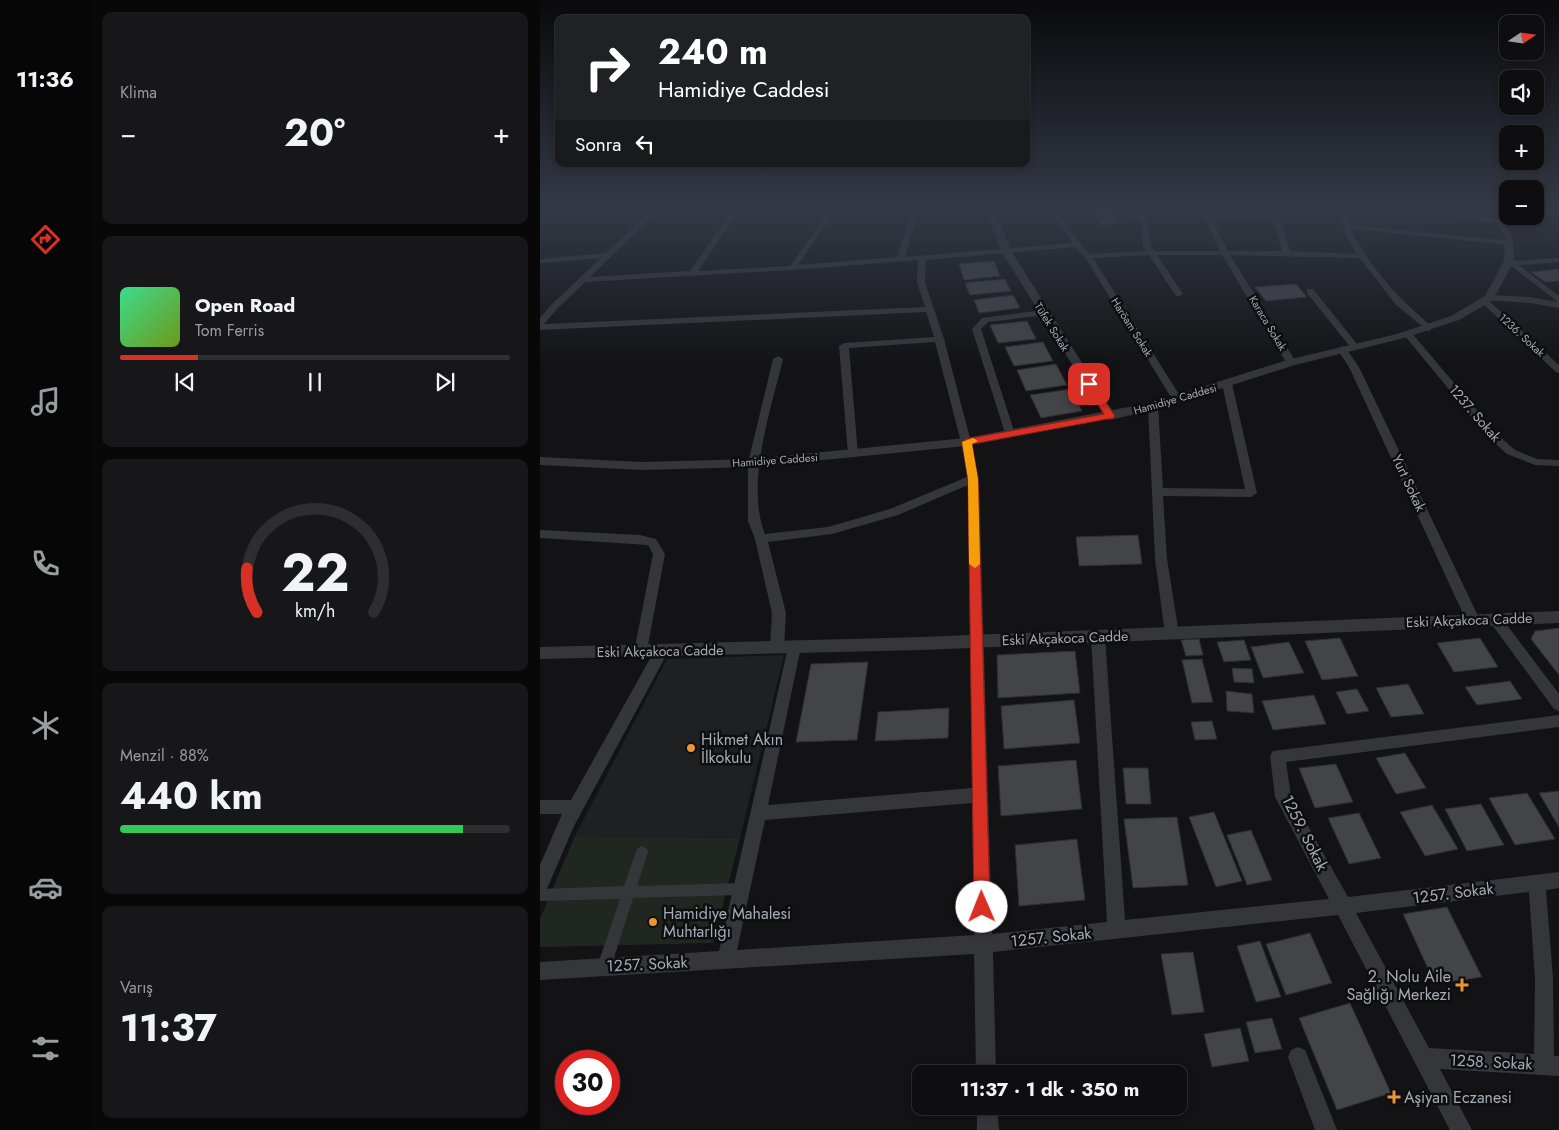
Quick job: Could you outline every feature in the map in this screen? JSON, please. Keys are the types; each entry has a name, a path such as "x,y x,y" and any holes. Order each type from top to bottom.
{"street":[{"path":"540,261 555,260"},
{"path":"540,324 554,307 605,260"},
{"path":"692,274 702,260"},
{"path":"792,268 798,260"},
{"path":"584,280 792,268 891,260"},
{"path":"922,260 921,282 940,339 966,442 973,479 986,1065"},
{"name":"Tüfek Sokak","path":"1011,260 1043,313 1110,416"},
{"name":"Haröam Sokak","path":"1090,260 1177,399"},
{"path":"1156,260 1178,294"},
{"name":"Karaca Sokak","path":"1229,260 1291,362"},
{"path":"1365,260 1399,303 1428,328"},
{"path":"1510,262 1559,260"},
{"path":"1510,262 1559,300"},
{"path":"1486,300 1510,262"},
{"name":"Yurt Sokak","path":"1310,291 1348,348 1354,368 1472,620"},
{"path":"1486,300 1530,300 1559,305"},
{"name":"Hamidiye Caddesi","path":"540,461 642,466 753,463 966,442 1110,416 1153,406 1227,384 1291,362 1428,328 1455,318 1486,300"},
{"name":"1236. Sokak","path":"1486,300 1559,370"},
{"path":"540,324 929,309"},
{"path":"1010,434 976,328 985,320 1043,313"},
{"name":"1237. Sokak","path":"1408,334 1492,436 1511,452 1534,462 1559,463"},
{"path":"853,454 844,346 940,339"},
{"path":"777,648 779,613 761,539 754,521 753,463 778,359"},
{"path":"1157,492 1252,494 1227,384"},
{"path":"1153,406 1161,559 1172,634"},
{"path":"761,539 828,531 894,512 973,479"},
{"path":"540,534 640,538 652,542 659,554 641,652"},
{"name":"Eski Akçakoca Cadde","path":"540,653 661,652 1098,637 1559,616"},
{"path":"1495,619 1559,705"},
{"path":"1098,637 1117,930"},
{"path":"726,960 794,647"},
{"path":"540,885 575,807 661,652"},
{"name":"1259. Sokak","path":"1460,1130 1344,906 1283,797 1278,756 1559,721"},
{"path":"758,813 980,795"},
{"path":"540,807 575,807"},
{"path":"604,967 642,852"},
{"name":"1257. Sokak","path":"540,971 983,944 1344,906 1559,880"},
{"path":"1537,882 1552,1065"},
{"path":"540,894 741,889"},
{"path":"1298,1057 1326,1130"},
{"name":"1258. Sokak","path":"1424,1058 1552,1065"},
{"path":"987,1115 988,1130"}],"shaded area":[{"name":"Hikmet Akın İlkokulu","path":"784,655 740,838 575,836 667,659"},
{"path":"575,836 740,838 713,943 540,947 540,919"}],"building":[{"path":"994,261 1000,276 964,280 959,264"},
{"path":"1559,269 1559,281 1545,282 1531,272"},
{"path":"1005,279 1011,291 970,295 965,283"},
{"path":"1296,284 1307,297 1266,301 1255,287"},
{"path":"1013,295 1020,308 979,313 974,300"},
{"path":"1027,321 1036,339 998,343 990,325"},
{"path":"1043,342 1053,361 1014,366 1005,347"},
{"path":"1056,364 1067,385 1026,391 1017,370"},
{"path":"1071,389 1082,411 1041,418 1030,395"},
{"path":"1138,535 1142,564 1079,566 1076,537"},
{"path":"1559,628 1559,675 1531,639 1535,631"},
{"path":"1340,638 1358,676 1322,680 1305,641"},
{"path":"1480,638 1498,667 1454,672 1437,643"},
{"path":"1199,639 1203,655 1186,656 1181,640"},
{"path":"1244,640 1251,660 1224,662 1217,642"},
{"path":"1289,642 1304,673 1263,678 1251,647"},
{"path":"1075,651 1080,693 998,698 997,655"},
{"path":"1202,659 1213,702 1192,703 1182,660"},
{"path":"868,662 857,740 796,742 811,664"},
{"path":"1232,668 1252,669 1254,683 1234,682"},
{"path":"1510,681 1522,699 1477,705 1465,687"},
{"path":"1408,684 1424,714 1391,717 1376,688"},
{"path":"1357,689 1369,711 1347,714 1336,692"},
{"path":"1226,691 1252,694 1254,713 1227,711"},
{"path":"1314,695 1326,724 1273,730 1262,701"},
{"path":"1074,700 1080,743 1004,749 1001,706"},
{"path":"949,708 948,738 875,741 878,712"},
{"path":"1212,721 1217,739 1195,740 1191,722"},
{"path":"1405,753 1426,788 1396,794 1376,758"},
{"path":"1076,760 1082,809 1001,816 998,766"},
{"path":"1336,764 1353,802 1315,808 1299,768"},
{"path":"1123,768 1148,768 1151,804 1126,804"},
{"path":"1559,791 1559,827 1539,793"},
{"path":"1527,793 1555,839 1515,845 1489,798"},
{"path":"1481,804 1504,845 1467,851 1445,809"},
{"path":"1432,805 1458,849 1425,856 1400,812"},
{"path":"1214,812 1242,881 1216,887 1189,817"},
{"path":"1359,813 1381,858 1349,864 1328,818"},
{"path":"1177,817 1188,885 1133,888 1124,819"},
{"path":"1251,830 1272,880 1247,885 1227,835"},
{"path":"1077,839 1085,900 1019,906 1015,845"},
{"path":"1447,907 1482,977 1435,984 1403,914"},
{"path":"1310,933 1332,983 1286,995 1266,944"},
{"path":"1260,941 1281,997 1256,1002 1237,946"},
{"path":"1193,952 1204,1012 1172,1015 1161,954"},
{"path":"1350,1003 1391,1093 1337,1110 1299,1018"},
{"path":"1272,1018 1282,1049 1255,1053 1246,1022"},
{"path":"1240,1028 1249,1061 1212,1067 1204,1034"}],"slow traffic":[{"path":"973,441 966,442 973,479 975,564"}],"place":[{"name":"Hikmet Akın İlkokulu","path":"691,748"},
{"name":"Hamidiye Mahalesi Muhtarlığı","path":"653,922"},
{"name":"2. Nolu Aile Sağlığı Merkezi","path":"1462,985"},
{"name":"Aşiyan Eczanesi","path":"1394,1097"}],"route":[{"path":"982,907 973,479 966,442 1110,416 1089,384"}]}
